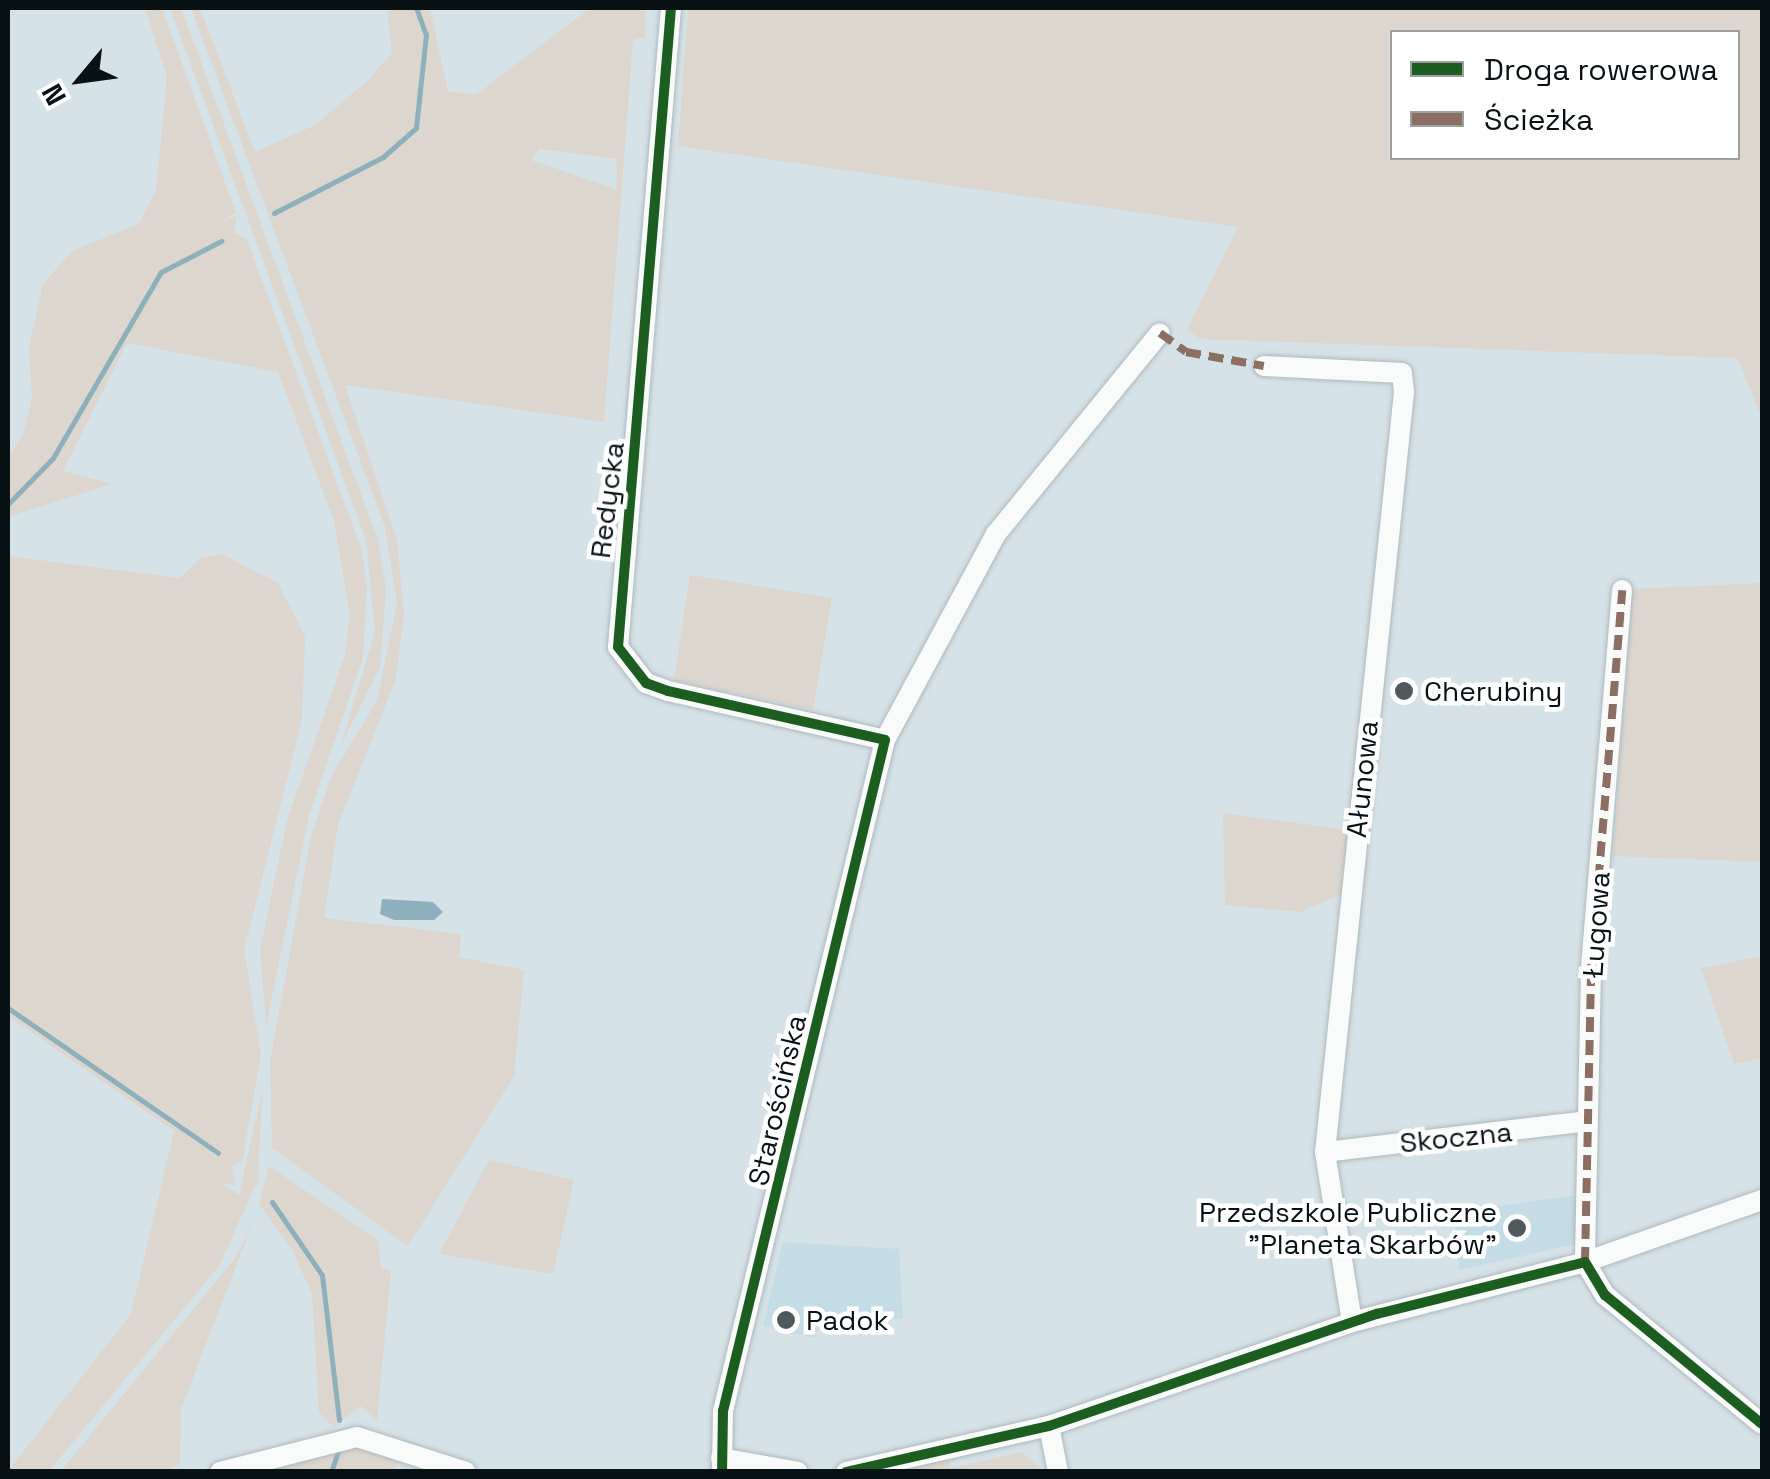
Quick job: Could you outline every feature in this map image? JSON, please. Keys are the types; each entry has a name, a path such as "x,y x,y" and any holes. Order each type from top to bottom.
{"street":[{"name":"Redycka","path":"671,8 618,647 646,683 668,691 885,740"},
{"name":"Starościńska","path":"722,1465 722,1411 885,740 942,646 996,534 1160,332"},
{"name":"Ałunowa","path":"1264,366 1402,372 1404,392 1325,1152 1352,1322"},
{"name":"Ługowa","path":"1585,1262 1587,1121 1622,590"},
{"name":"Skoczna","path":"1325,1152 1587,1121"},
{"path":"846,1472 1049,1426 1352,1322 1585,1262 1762,1200"},
{"path":"1585,1262 1606,1294 1762,1424"},
{"path":"1049,1426 1058,1472"},
{"path":"220,1472 357,1438 466,1472"},
{"path":"722,1465 798,1472"}],"shaded area":[{"path":"145,8 162,8 236,213 216,223 237,216 234,232 247,240 361,548 367,586 363,658 309,815 266,1026 260,950 287,820 345,655 350,615 334,521 278,372 127,343 63,471 112,484 8,517 8,458 23,435 32,398 29,347 43,284 72,251 139,224 156,190 167,77"},
{"path":"170,8 181,8 378,540 386,589 380,667 341,745 375,632 366,540"},
{"path":"191,8 200,8 255,152 315,125 367,81 392,53 387,8 430,8 448,91 476,95 590,8 646,8 645,37 633,40 604,422 345,385 397,540 404,615 396,678 338,825 324,918 461,934 459,957 524,970 514,1076 408,1246 272,1148 270,1061 311,837 331,777 377,701 397,603 385,527","holes":["539,149 617,159 616,189 531,160"]},
{"path":"688,8 1762,8 1762,418 1737,358 1199,339 1187,329 1238,227 678,146"},
{"path":"222,554 278,583 305,636 302,719 244,950 261,1055 242,1162 231,1167 236,1185 221,1183 239,1195 262,1091 258,1180 219,1266 49,1471 8,1471 131,1314 174,1131 8,1016 8,556 180,578 202,557"},
{"path":"690,575 832,598 813,710 674,680"},
{"path":"1762,583 1762,862 1613,856 1632,589"},
{"path":"1223,813 1348,830 1340,895 1300,912 1225,905"},
{"path":"382,899 433,902 443,912 434,920 394,920 380,914"},
{"path":"1762,956 1762,1058 1734,1064 1701,968"},
{"path":"489,1160 574,1180 553,1274 439,1254"},
{"path":"269,1166 378,1240 381,1268 391,1271 377,1420 361,1406 333,1427 319,1412 312,1294 292,1249 259,1204"},
{"name":"Przedszkole Publiczne \"Planeta Skarbów\"","path":"1579,1195 1579,1243 1459,1270 1455,1212"},
{"path":"253,1222 181,1409 180,1464 164,1471 61,1471 236,1257"},
{"path":"783,1242 899,1249 903,1319 820,1318 815,1338 763,1326"},
{"path":"360,1446 398,1460 394,1471 250,1472"},
{"path":"1022,1452 1044,1471 916,1472 915,1466 948,1458 951,1468"}],"waterway":[{"path":"274,213 383,157 416,128 426,35 416,8"},
{"path":"8,504 53,458 161,272 221,241"},
{"path":"8,1008 218,1153"},
{"path":"272,1202 322,1275 339,1420"},
{"path":"331,1472 338,1452"}],"marked path":[{"path":"1160,333 1186,352 1264,366"},
{"path":"1585,1262 1591,971 1622,590"}],"cycle path":[{"path":"671,8 618,647 646,683 668,691 885,740 723,1411 722,1472"},
{"path":"846,1472 1049,1426 1377,1314 1585,1262 1605,1295 1762,1424"}],"place":[{"name":"Cherubiny","path":"1404,691"},
{"name":"Przedszkole Publiczne \"Planeta Skarbów\"","path":"1517,1228"},
{"name":"Padok","path":"786,1320"}]}
